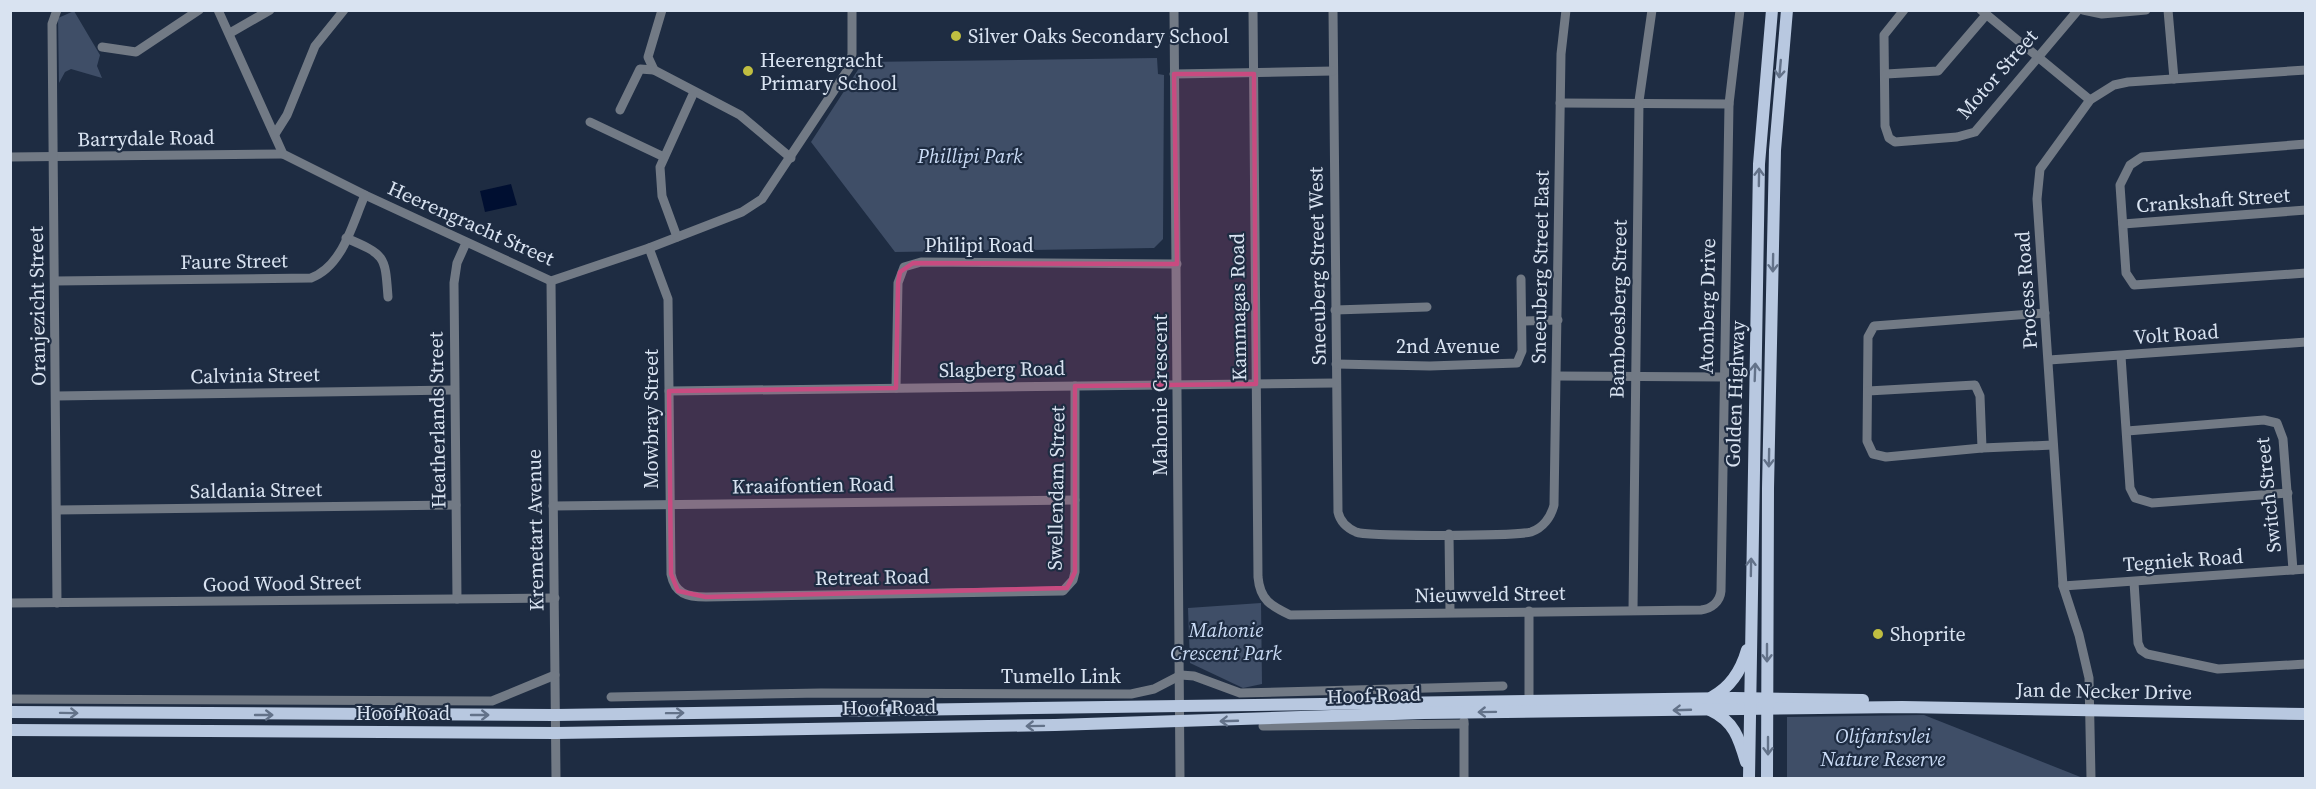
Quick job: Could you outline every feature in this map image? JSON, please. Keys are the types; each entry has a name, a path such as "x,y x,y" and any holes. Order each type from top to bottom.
{"main road":[{"name":"Golden Highway","path":"1749,775 1752,703 1750,639 1759,164 1772,10"},
{"name":"Golden Highway","path":"1767,778 1775,150 1787,10"},
{"path":"1749,775 1738,735 1732,725 1708,704 1725,689 1736,675 1750,639"},
{"name":"Jan de Necker Drive","path":"1768,703 1861,700 1902,707 2306,714"},
{"name":"Hoof Road","path":"10,730 556,733 1180,722 1464,713 1530,706 1768,703"},
{"name":"Hoof Road","path":"10,712 555,715 1180,706 1464,713"}],"street":[{"name":"Oranjezicht Street","path":"57,10 52,24 57,603"},
{"path":"102,48 136,52 199,10"},
{"path":"218,10 283,153"},
{"path":"230,33 270,10"},
{"path":"275,134 287,115 315,46 344,10"},
{"path":"654,70 648,57 662,10"},
{"name":"Heerengracht Street","path":"283,153 365,195 551,281 649,248 752,207 768,193 849,68 852,54 852,10"},
{"name":"Mahonie Crescent","path":"1174,10 1178,264 1180,778"},
{"name":"Kammagas Road","path":"1253,10 1258,577 1260,593 1265,601"},
{"name":"Sneeuberg Street West","path":"1333,10 1336,502 1342,520 1350,529 1365,534 1449,534"},
{"name":"Sneeuberg Street East","path":"1449,534 1533,531 1546,521 1554,506 1561,54 1566,10"},
{"name":"Bamboesberg Street","path":"1633,610 1640,101 1652,10"},
{"name":"Atonberg Drive","path":"1717,601 1721,591 1729,104 1740,10"},
{"name":"Motor Street","path":"1904,10 1885,33 1885,126 1892,141 1958,137 1978,128 2078,10"},
{"path":"2083,10 2095,14 2146,10"},
{"path":"2168,10 2174,79"},
{"path":"1886,74 1938,71 1984,13 2090,100"},
{"path":"620,110 640,69 654,70 740,115 791,158"},
{"name":"Process Road","path":"2091,778 2091,710 2087,664 2063,586 2038,178 2043,164 2090,100 2121,83 2306,70"},
{"path":"1174,74 1333,71"},
{"path":"677,237 661,186 660,167 694,92"},
{"path":"1560,103 1640,101 1729,104"},
{"path":"590,122 664,157"},
{"path":"2306,144 2142,157 2130,165 2122,177 2126,273 2130,281 2138,286 2306,273"},
{"name":"Barrydale Road","path":"10,157 283,153"},
{"name":"Faure Street","path":"55,281 311,278 329,268 346,238 365,195"},
{"name":"Crankshaft Street","path":"2123,225 2306,210"},
{"path":"346,238 367,247 382,257 386,266 388,297"},
{"name":"Heatherlands Street","path":"457,599 455,272 466,243"},
{"name":"Mowbray Street","path":"649,248 668,299 671,574 678,591"},
{"name":"Philipi Road","path":"896,388 898,283 904,267 921,262 1178,264"},
{"name":"2nd Avenue","path":"1336,364 1514,364 1521,356 1523,321 1521,279"},
{"name":"Kremetart Avenue","path":"551,281 556,778"},
{"path":"1335,309 1427,307"},
{"path":"2045,313 1874,326 1868,337 1867,441 1873,454 1886,457 1982,448 2053,445"},
{"name":"2nd Avenue","path":"1523,321 1558,320"},
{"name":"Volt Road","path":"2049,360 2306,342"},
{"path":"2121,356 2130,492 2142,501 2152,503 2288,492"},
{"path":"1557,376 1724,377"},
{"name":"Slagberg Road","path":"669,391 1335,383"},
{"path":"1868,392 1975,384 1980,396 1982,448"},
{"name":"Swellendam Street","path":"1066,588 1075,572 1075,386"},
{"name":"Calvinia Street","path":"56,396 454,390"},
{"name":"Switch Street","path":"2127,431 2245,421 2274,421 2282,433 2293,570"},
{"name":"Kraaifontien Road","path":"553,506 1075,500"},
{"name":"Saldania Street","path":"57,510 456,505"},
{"path":"1449,534 1450,612"},
{"name":"Tegniek Road","path":"2063,586 2306,569"},
{"path":"2134,582 2138,642 2141,650 2147,654 2218,669 2306,664"},
{"name":"Retreat Road","path":"678,591 684,595 706,597 1059,592 1066,588"},
{"name":"Good Wood Street","path":"10,603 555,598"},
{"name":"Nieuwveld Street","path":"1265,601 1290,615 1703,610 1717,601"},
{"path":"1529,611 1530,706"},
{"path":"10,699 492,700 555,675"},
{"path":"1180,675 1194,676 1240,693 1503,686"},
{"name":"Tumello Link","path":"610,697 821,693 1131,694 1154,689 1180,675"},
{"path":"1263,726 1464,713 1464,778"}],"highlighted area":[{"path":"1174,74 1254,74 1256,384 1075,386 1075,572 1067,588 706,597 678,591 671,574 669,391 896,388 898,283 900,272 913,263 1177,264"}],"green space":[{"path":"74,11 100,55 97,66 102,78 71,69 65,72 59,83 58,18"},
{"name":"Phillipi Park","path":"1157,58 1158,74 1164,75 1163,239 1154,248 895,252 811,142 863,62"},
{"name":"Mahonie Crescent Park","path":"1261,603 1262,684 1243,688 1190,663 1188,608"},
{"name":"Olifantsvlei Nature Reserve","path":"1924,715 2083,778 1787,778 1787,717"}],"shaded area":[{"path":"511,184 517,205 485,212 480,191"}],"place":[{"name":"Silver Oaks Secondary School","path":"956,36"},
{"name":"Heerengracht Primary School","path":"748,71"},
{"name":"Shoprite","path":"1878,634"}]}
